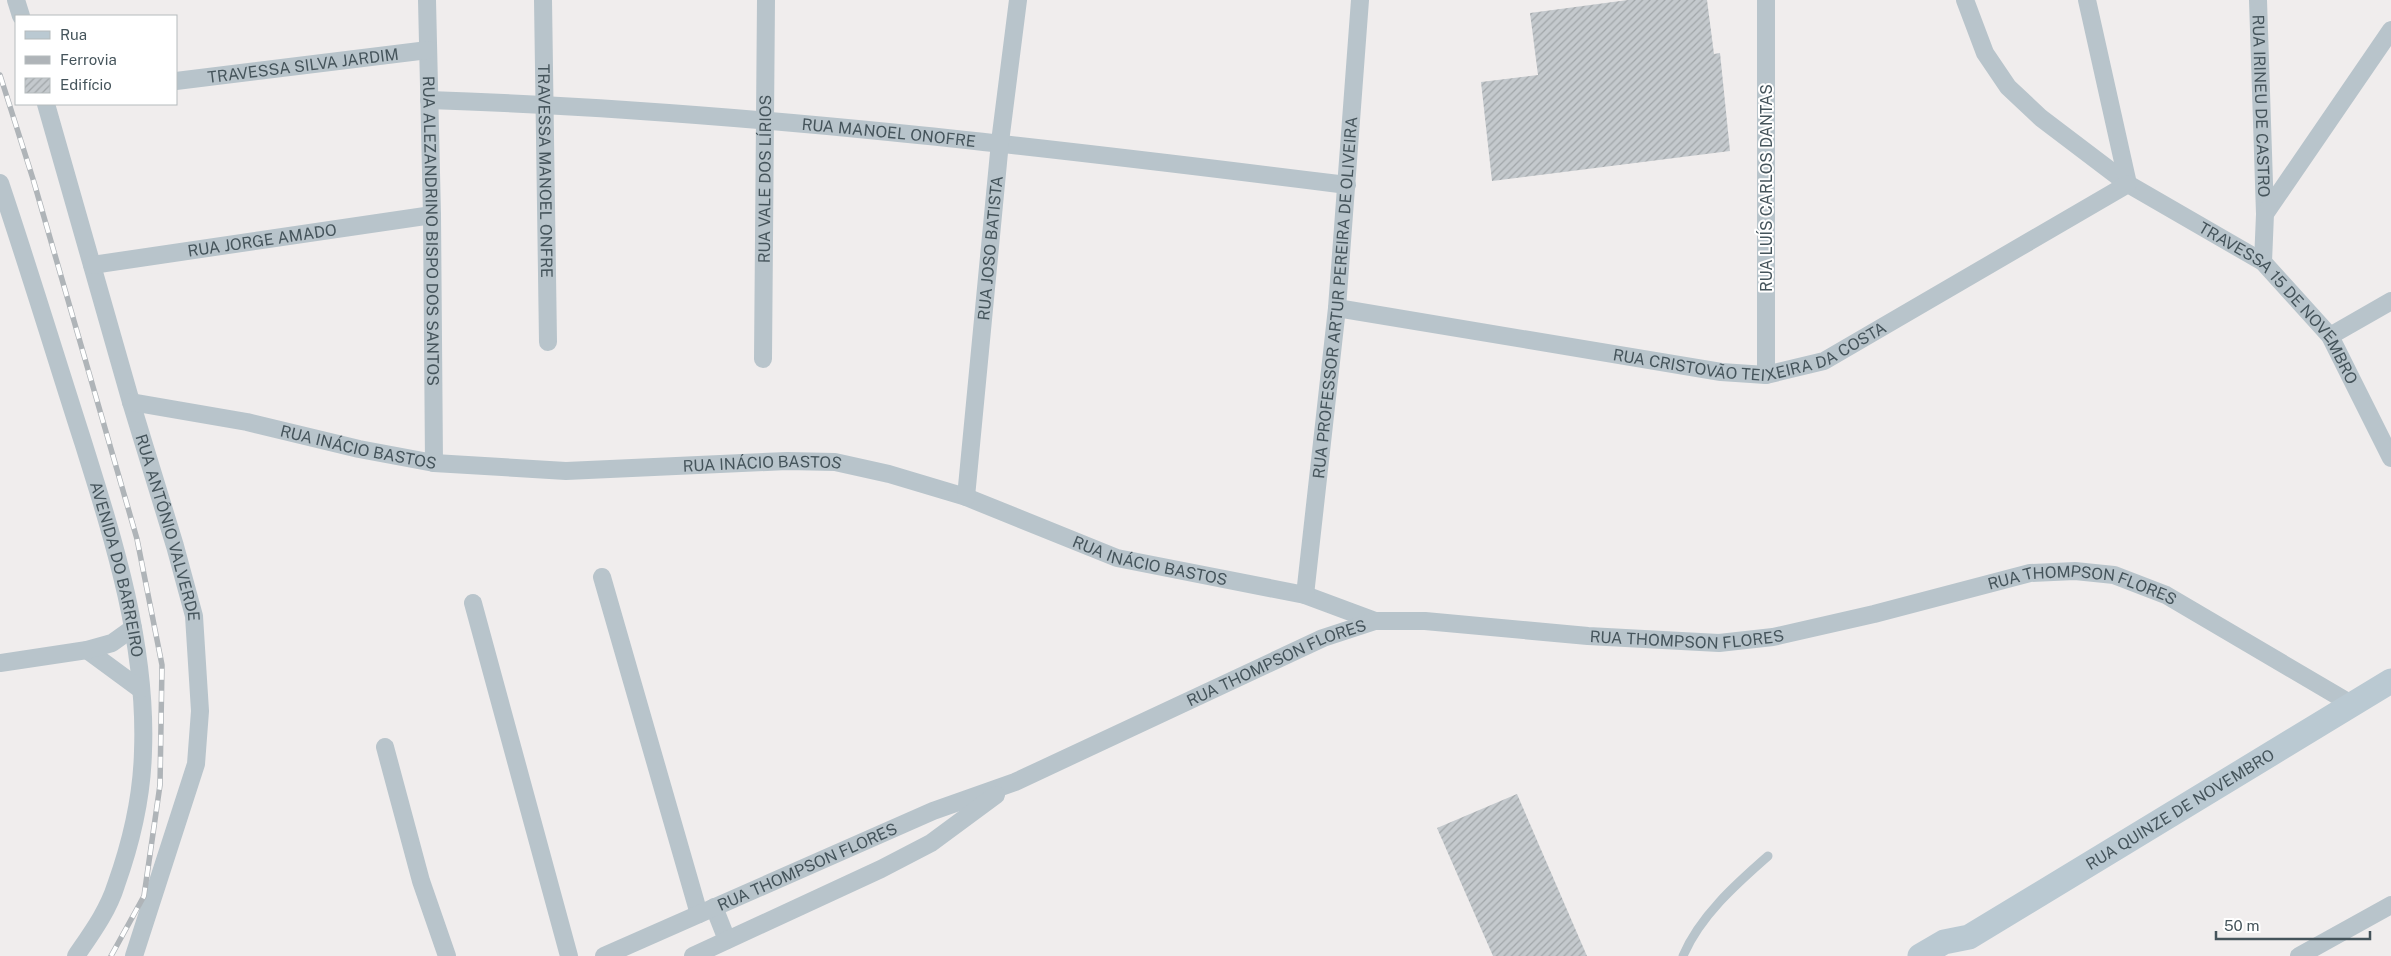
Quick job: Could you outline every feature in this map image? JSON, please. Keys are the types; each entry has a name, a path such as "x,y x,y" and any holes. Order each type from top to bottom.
{"main road":[{"name":"RUA QUINZE DE NOVEMBRO","path":"1920,956 1944,942 1963,947 2391,682"}],"street":[{"path":"16,0 21,15"},
{"name":"RUA ALEZANDRINO BISPO DOS SANTOS","path":"427,0 432,215 434,463"},
{"name":"TRAVESSA MANOEL ONFRE","path":"543,0 548,342"},
{"name":"RUA VALE DOS LÍRIOS","path":"763,359 766,0"},
{"name":"RUA JOSO BATISTA","path":"966,497 1000,142 1018,0"},
{"name":"RUA PROFESSOR ARTUR PEREIRA DE OLIVEIRA","path":"1305,596 1337,308 1360,0"},
{"name":"RUA LUÍS CARLOS DANTAS","path":"1766,0 1766,375"},
{"name":"TRAVESSA 15 DE NOVEMBRO","path":"1966,0 1984,53 2008,87 2041,118 2128,184 2263,262 2330,336 2391,458"},
{"path":"2087,0 2128,184"},
{"name":"RUA IRINEU DE CASTRO","path":"2258,0 2265,214 2263,262"},
{"path":"2265,214 2391,30"},
{"name":"TRAVESSA SILVA JARDIM","path":"178,81 428,50"},
{"name":"RUA MANOEL ONOFRE","path":"429,100 545,104 1000,142 1347,185"},
{"name":"RUA ANTÔNIO VALVERDE","path":"46,105 194,616 200,711 196,764 166,864 134,956"},
{"name":"AVENIDA DO BARREIRO","path":"0,183 38,296 107,516 133,628 140,689 143,751 138,799 116,886 105,911 81,953"},
{"name":"RUA CRISTOVÃO TEIXEIRA DA COSTA","path":"1337,308 1721,372 1766,375 1824,361 2128,184"},
{"name":"RUA JORGE AMADO","path":"92,265 432,215"},
{"path":"2330,336 2391,301"},
{"name":"RUA INÁCIO BASTOS","path":"131,402 247,422 359,449 434,463 566,471 787,461 835,462 890,474 966,497 1117,558 1305,596 1375,621"},
{"name":"RUA THOMPSON FLORES","path":"604,956 933,811 1015,782 1323,638 1375,621 1425,621 1588,636 1719,643 1782,635 1874,614 2030,574 2076,570 2114,575 2166,595 2353,705"},
{"path":"602,577 706,911 727,940"},
{"path":"473,603 569,956"},
{"path":"0,663 87,650 112,643 133,628"},
{"path":"87,650 140,689"},
{"path":"385,747 421,881 447,956"},
{"name":"RUA THOMPSON FLORES","path":"693,956 881,870 930,843 1015,782"},
{"path":"2299,956 2391,905"}],"lane":[{"path":"1684,956 1703,924 1724,898 1768,856"}],"building":[{"path":"1628,0 1707,0 1714,54 1720,53 1730,151 1492,181 1481,82 1538,75 1530,13"},
{"path":"1517,794 1587,956 1493,956 1437,828"}],"railway":[{"path":"0,75 33,179 137,539 162,665 160,785 144,896 111,956"}]}
